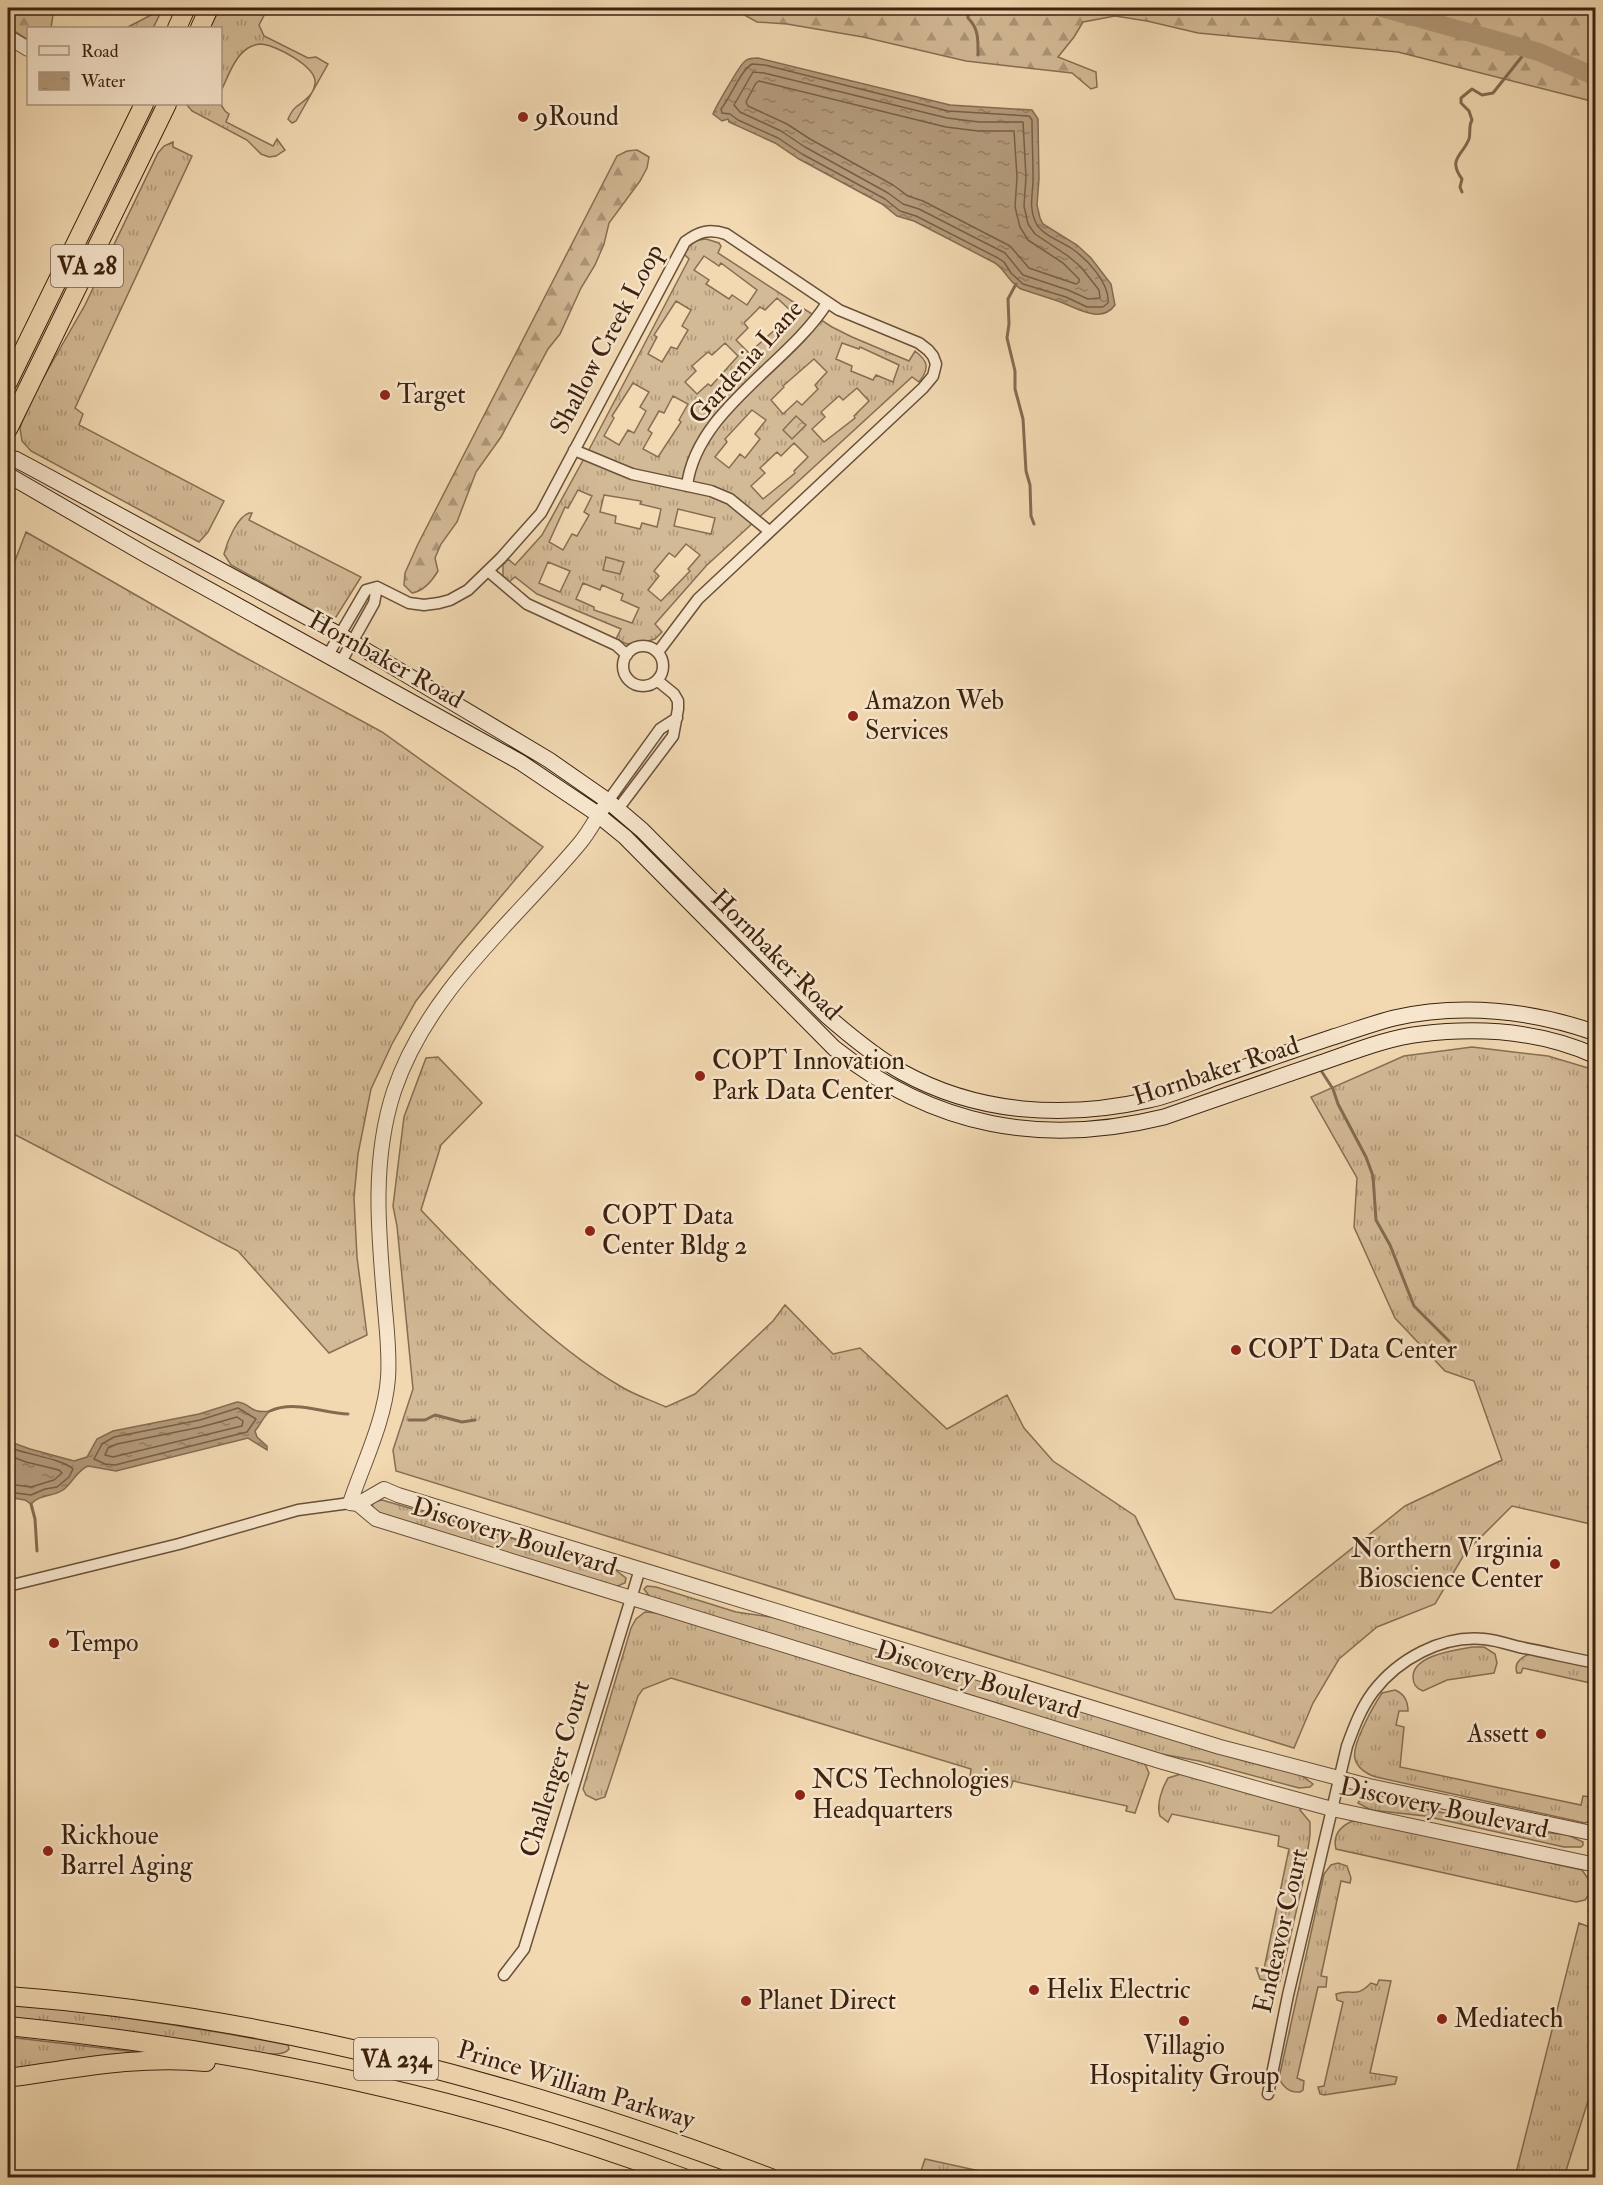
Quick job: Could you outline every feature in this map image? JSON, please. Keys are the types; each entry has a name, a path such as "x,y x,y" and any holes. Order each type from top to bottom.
{"highway":[{"path":"177,27 186,8"},
{"path":"200,27 209,8"},
{"name":"VA 28","path":"8,382 141,105"},
{"name":"VA 28","path":"8,429 164,110"},
{"path":"8,1988 100,2005"},
{"name":"Prince William Parkway","path":"8,1996 183,2016 272,2032 435,2068 589,2112 771,2178"},
{"name":"Prince William Parkway","path":"8,2026 160,2043 318,2072 479,2111 643,2162 684,2178"},
{"path":"8,2078 162,2060 191,2060 318,2072"}],"main road":[{"name":"Hornbaker Road","path":"8,459 15,459 32,468 346,638 549,760 613,805 825,1015 858,1042 902,1072 950,1093 979,1101 1055,1112 1150,1100 1393,1018 1423,1013 1479,1011 1522,1014 1566,1023 1596,1033"},
{"name":"Hornbaker Road","path":"8,475 148,556 520,762 603,818 834,1048 860,1069 913,1098 962,1117 989,1124 1057,1131 1131,1125 1164,1117 1379,1043 1420,1034 1475,1031 1513,1033 1556,1041 1596,1056"},
{"path":"1217,1077 1223,1097"}],"street":[{"path":"8,37 27,48"},
{"path":"141,105 164,110"},
{"name":"Shallow Creek Loop","path":"335,658 346,638 374,603 376,587 409,603 424,605 450,600 468,590 488,571 541,513 685,242 695,234 706,230 717,231 726,234 839,310 919,343 933,356 936,364 933,376 698,599 658,652"},
{"name":"Gardenia Lane","path":"687,486 693,460 714,425 750,384 785,354 818,318 828,303"},
{"path":"574,450 632,474 711,491 730,499 769,531"},
{"path":"488,571 527,604 616,645 627,655"},
{"path":"640,646 652,648 658,652 663,669 658,681 647,687 634,685 629,681 623,670 623,664 627,655 634,648 640,646"},
{"path":"354,1504 384,1407 387,1389 389,1359 377,1225 381,1149 394,1092 406,1062 435,1009 497,934 603,818 673,736 678,701 674,694 658,681"},
{"name":"Discovery Boulevard","path":"8,1586 173,1546 298,1510 354,1504 384,1489 1220,1747 1339,1778 1596,1834"},
{"name":"Discovery Boulevard","path":"354,1504 376,1519 1163,1762 1332,1809 1596,1865"},
{"name":"Challenger Court","path":"504,1976 524,1949 640,1569"},
{"name":"Endeavor Court","path":"1268,2094 1288,1995 1347,1746 1360,1712 1373,1691 1419,1653 1443,1643 1464,1639 1485,1639 1596,1664"}],"green space":[{"path":"8,8 54,8 51,27 27,27 27,39 8,27"},
{"path":"155,8 163,8 154,27 128,27 157,12"},
{"path":"220,8 268,8 259,25 264,36 308,58 316,57 328,64 313,90 315,83 310,70 276,48 261,44 254,45 243,52 222,89 222,27 210,27"},
{"path":"740,8 1595,8 1595,102 1398,52 1198,33 1115,16 1083,22 1058,57 1096,72 1097,87 1091,89 1072,73 966,61 863,37 787,24 757,22 746,16"},
{"path":"313,92 296,121 292,123 288,119 293,110"},
{"path":"187,105 221,105 229,114 226,122 273,146 277,139 285,150 276,156 269,157 261,154 247,140 192,111"},
{"path":"173,142 173,147 192,156 75,408 83,414 79,425 224,501 208,532 199,542 31,451 22,441 20,428 38,387 85,305 158,153 164,146"},
{"path":"637,150 649,157 647,168 609,223 604,244 595,265 581,288 560,334 548,349 501,437 476,472 457,522 441,544 435,558 438,571 427,585 412,593 404,585 405,573 418,544 617,156 627,151"},
{"path":"706,239 719,243 721,246 718,253 832,327 909,361 915,351 923,358 926,369 919,382 912,377 706,566 655,624 662,632 655,639 627,644 616,639 621,629 537,594 515,577 509,582 503,576 503,565 508,559 515,565 542,535 689,259 684,254 693,243","holes":["704,256 719,266 721,263 757,290 747,305 732,295 729,299 706,284 709,280 694,270","777,298 790,310 776,324 778,327 749,353 736,340 748,328 744,323 760,307 765,310","676,301 691,310 682,326 688,330 677,349 671,347 662,362 648,354 657,337 654,335","725,343 738,356 711,386 708,384 697,394 685,382 696,371 692,366 708,352 712,355","842,343 859,349 860,347 899,365 893,382 876,375 873,380 851,371 852,366 836,359","814,359 827,372 815,385 818,389 802,405 797,401 783,414 771,400 783,386","633,383 649,392 640,407 646,411 634,433 628,430 619,445 604,436 614,418 612,416","857,388 869,401 854,416 855,418 824,442 812,429 825,417 821,412 839,396 843,400","673,396 688,404 679,420 681,422 658,457 643,449 652,433 648,430 659,411 664,413","752,410 766,420 755,434 760,439 745,458 740,454 729,468 715,457 727,442 725,439","794,443 808,457 794,471 795,473 763,499 751,486 765,473 760,468 777,452 781,456","578,490 592,496 584,512 589,515 577,536 572,534 563,550 549,542 565,507 568,508","604,495 641,501 640,504 661,509 657,527 642,523 640,529 615,523 616,516 600,512","678,509 715,518 711,534 674,526","686,544 700,555 688,569 690,571 661,601 648,590 659,576 654,571 669,553 675,557","548,562 570,571 560,592 539,583","583,583 600,590 602,585 623,594 621,600 639,608 632,623 594,610 594,607 576,599"]},
{"path":"796,416 806,425 792,439 783,430"},
{"path":"252,513 249,520 361,577 336,617 324,617 231,565 224,554 225,549 240,519"},
{"path":"26,532 237,653 382,732 543,847 458,947 416,1001 371,1089 358,1154 354,1198 357,1257 367,1335 329,1353 238,1251 8,1131 8,579"},
{"path":"606,557 624,562 620,574 603,570"},
{"path":"1472,1047 1548,1056 1595,1070 1595,1525 1512,1506 1465,1553 1435,1604 1377,1627 1339,1659 1313,1703 1294,1748 396,1471 393,1450 413,1389 397,1226 393,1206 404,1117 426,1058 438,1057 482,1103 441,1145 421,1210 515,1305 566,1349 593,1368 625,1389 666,1407 695,1394 773,1321 785,1305 833,1354 860,1348 947,1429 1007,1395 1024,1428 1053,1461 1135,1516 1175,1599 1271,1613 1405,1506 1502,1460 1474,1381 1445,1371 1395,1318 1354,1227 1357,1178 1311,1097 1404,1056"},
{"path":"382,1500 613,1568 626,1578 625,1583 615,1587 380,1516 373,1508 372,1502"},
{"path":"647,1586 736,1612 777,1618 808,1627 1301,1775 1313,1784 1310,1787 1299,1788 1199,1761 1156,1753 650,1597 644,1589"},
{"path":"645,1612 658,1613 1141,1761 1149,1773 1135,1813 1126,1811 1127,1806 1013,1781 1011,1787 1006,1789 970,1778 971,1769 671,1678 643,1689 638,1696 605,1797 596,1800 586,1795 583,1789 631,1628 636,1619"},
{"path":"1472,1647 1484,1647 1495,1654 1497,1663 1494,1673 1447,1680 1423,1691 1416,1686 1413,1677 1420,1663 1436,1655"},
{"path":"1532,1653 1595,1667 1595,1684 1523,1668 1521,1673 1517,1673 1518,1663"},
{"path":"1395,1690 1404,1696 1408,1707 1408,1711 1399,1711 1396,1725 1404,1727 1400,1767 1581,1805 1583,1796 1592,1797 1595,1782 1595,1819 1585,1823 1366,1773 1358,1766 1355,1759 1356,1744 1382,1693"},
{"path":"1181,1774 1302,1808 1300,1810 1310,1822 1303,1882 1280,1981 1277,1983 1260,1979 1256,1968 1264,1969 1289,1849 1278,1846 1279,1836 1172,1814 1168,1822 1160,1816 1160,1797 1168,1778"},
{"path":"1361,1798 1533,1831 1568,1835 1583,1842 1583,1845 1564,1847 1425,1816 1371,1810 1358,1803"},
{"path":"1355,1820 1582,1870 1589,1880 1590,1893 1585,1900 1576,1902 1336,1849 1335,1838 1339,1830"},
{"path":"1338,1863 1347,1866 1351,1878 1350,1883 1341,1881 1321,1976 1327,1977 1326,1987 1318,1987 1297,2078 1304,2081 1303,2090 1293,2092 1285,2087 1279,2078 1324,1874 1331,1865"},
{"path":"1579,1923 1595,1929 1595,2079 1564,2177 1515,2177"},
{"path":"1379,1980 1391,1981 1370,2073 1397,2077 1395,2084 1320,2094 1318,2087 1324,2086 1343,2002 1337,2000 1336,1994 1358,1992 1371,1983 1377,1985"},
{"path":"8,2004 183,2026 288,2045 289,2049 277,2054 268,2054 169,2038 8,2020"},
{"path":"8,2037 136,2052 135,2055 8,2070"},
{"path":"925,2159 1007,2177 919,2177"}],"water":[{"path":"758,58 950,105 1032,110 1038,119 1037,205 1040,218 1043,224 1077,245 1091,258 1111,284 1115,305 1103,314 1088,313 1021,289 995,263 914,221 897,216 882,204 799,159 775,143 729,122 728,119 722,121 713,114 723,96 744,62"},
{"path":"237,1402 254,1410 270,1411 255,1431 257,1437 267,1446 267,1450 248,1438 116,1471 88,1466 80,1471 63,1490 31,1504 25,1500 8,1497 8,1441 74,1461 87,1457 97,1439 113,1431 199,1414"}],"waterway":[{"path":"968,8 968,18 977,35 978,55"},
{"path":"1382,8 1539,52 1596,77"},
{"path":"1462,192 1460,187 1462,179 1456,162 1469,139 1472,120 1469,111 1461,103 1461,98 1472,89 1482,95 1493,93 1528,49"},
{"path":"1016,284 1008,299 1007,338 1015,371 1015,389 1023,419 1026,471 1030,485 1031,516 1034,524"},
{"path":"1322,1072 1333,1089 1338,1104 1366,1157 1373,1176 1376,1220 1390,1245 1414,1306 1449,1341"},
{"path":"270,1411 299,1407 348,1414"},
{"path":"409,1420 425,1420 435,1415 462,1422 475,1420"},
{"path":"31,1504 35,1519 37,1551"}],"place":[{"name":"9Round","path":"523,117"},
{"name":"Target","path":"385,395"},
{"name":"Amazon Web Services","path":"853,716"},
{"name":"COPT Innovation Park Data Center","path":"700,1076"},
{"name":"COPT Data Center Bldg 2","path":"590,1231"},
{"name":"COPT Data Center","path":"1236,1350"},
{"name":"Northern Virginia Bioscience Center","path":"1555,1564"},
{"name":"Tempo","path":"54,1643"},
{"name":"Assett","path":"1541,1734"},
{"name":"NCS Technologies Headquarters","path":"800,1795"},
{"name":"Rickhoue Barrel Aging","path":"48,1851"},
{"name":"Helix Electric","path":"1034,1990"},
{"name":"Planet Direct","path":"746,2001"},
{"name":"Mediatech","path":"1442,2019"},
{"name":"Villagio Hospitality Group","path":"1184,2021"}]}
